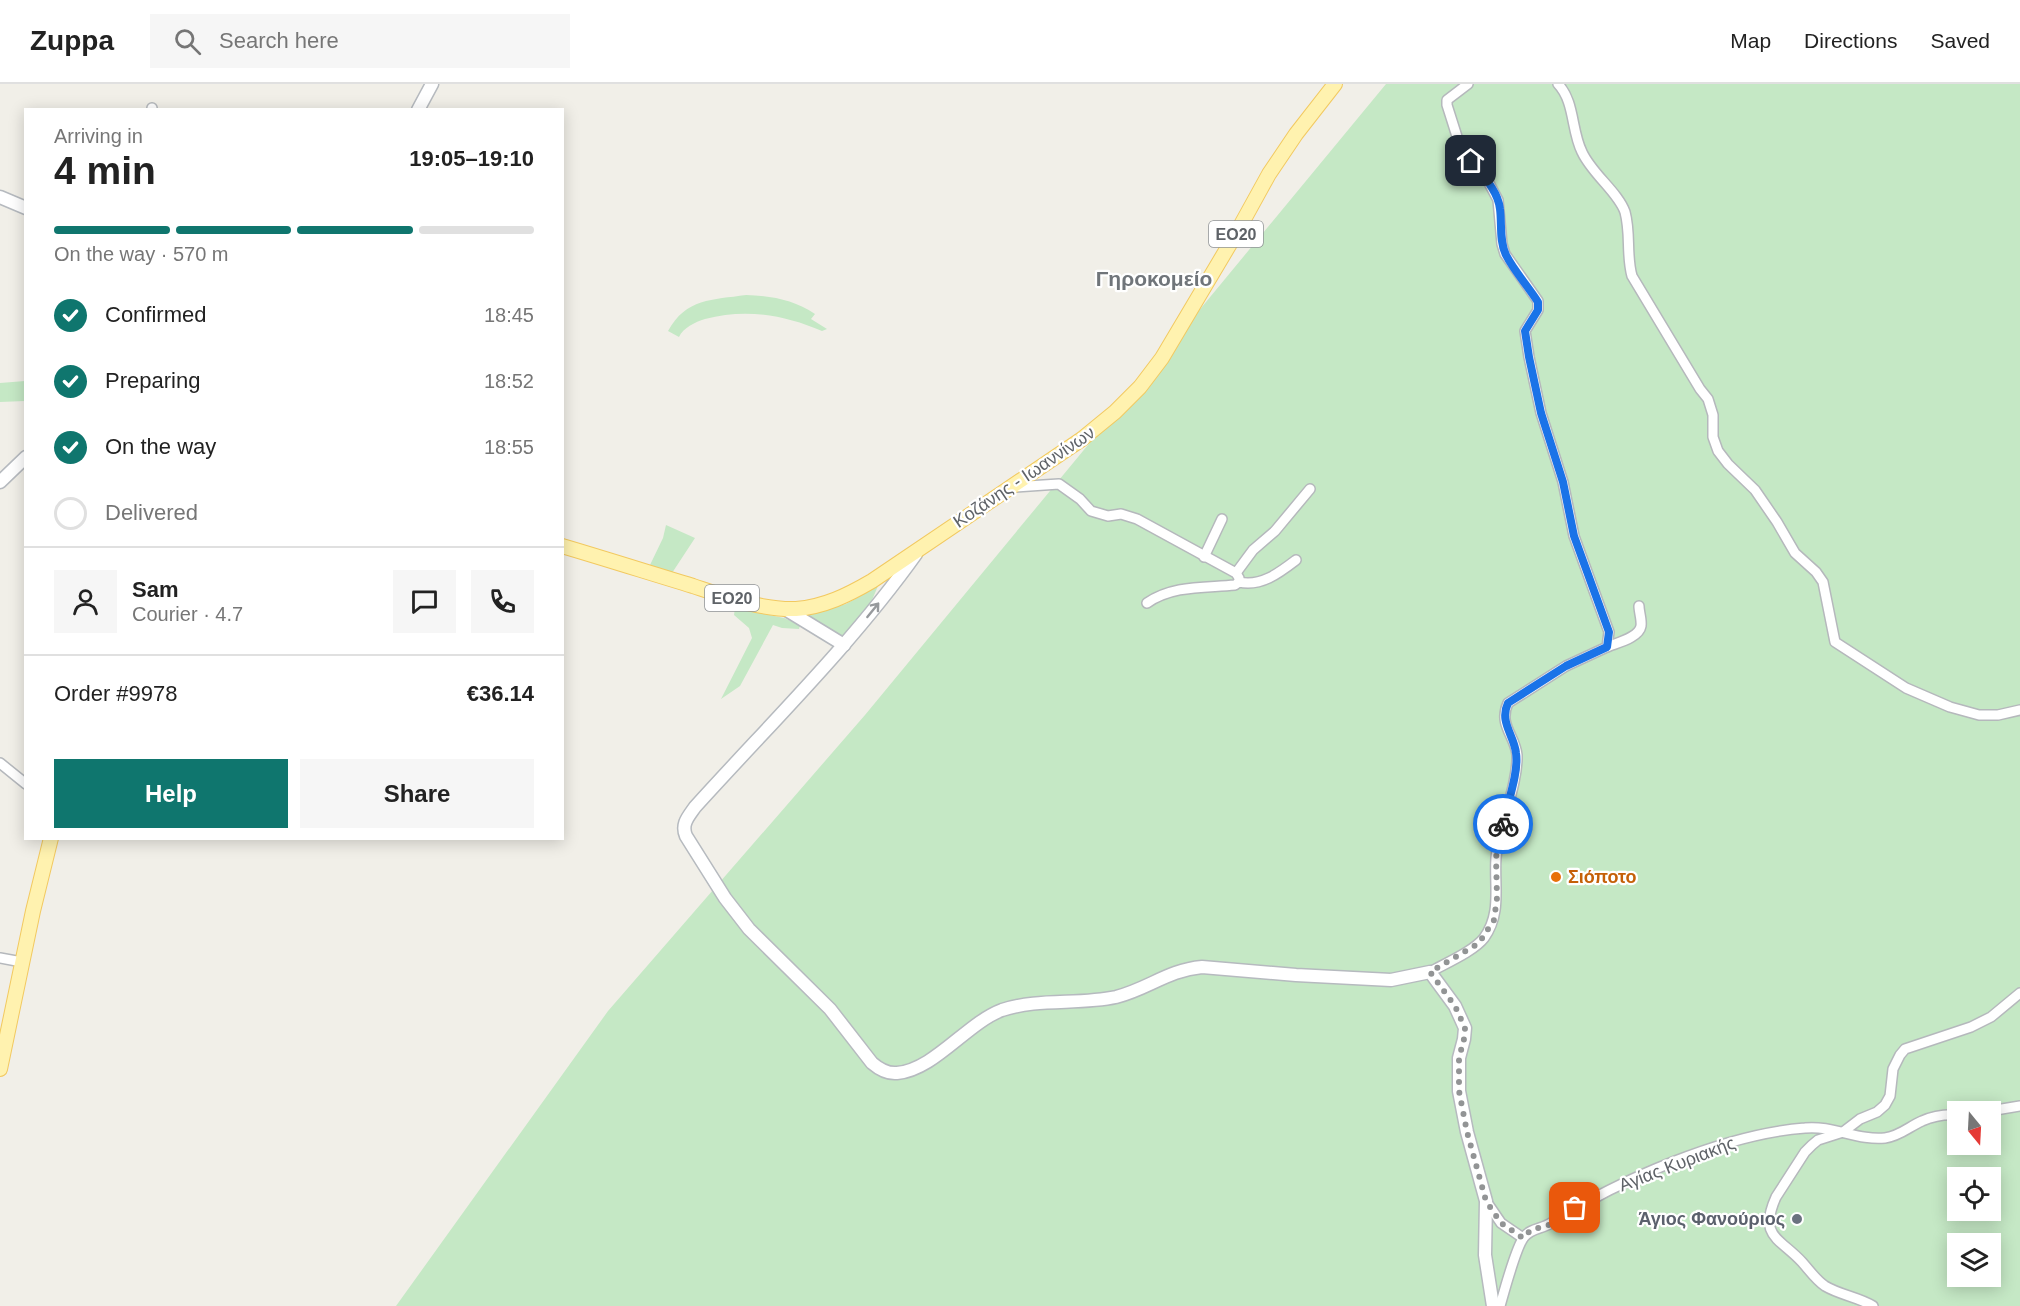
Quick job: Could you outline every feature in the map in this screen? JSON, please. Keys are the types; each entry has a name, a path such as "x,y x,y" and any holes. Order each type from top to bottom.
{"main road":[{"name":"Κοζάνης - Ιωαννίνων","path":"564,547 722,596 785,609 819,605 843,597 872,581 1098,427 1115,412 1151,373 1237,232 1269,174 1296,134 1335,84"},
{"path":"0,1069 4,1032 51,840"}],"street":[{"path":"419,108 432,84"},
{"path":"1468,84 1447,100 1447,105 1460,146 1489,183 1498,200 1505,255 1538,302 1538,310 1525,331 1529,357 1541,413 1563,482 1574,536 1609,632 1607,647"},
{"path":"1558,84 1566,93 1575,138 1582,154 1624,209 1628,225 1628,261 1632,276 1708,399 1713,414 1713,437 1718,451 1755,490 1795,553 1816,572 1823,582 1835,642 1862,658 1891,680 1950,708 1979,715 1998,715 2020,710"},
{"path":"0,197 24,207"},
{"path":"0,482 24,459"},
{"path":"1009,488 1059,484 1080,499 1091,511 1108,516 1121,514 1137,519 1237,578 1253,584 1272,577 1296,560"},
{"path":"1147,603 1156,596 1175,591 1235,585 1253,550 1275,531 1310,489"},
{"path":"1204,557 1222,519"},
{"path":"918,550 891,588 844,645 695,807 685,821 683,831 720,891 749,929 830,1009 872,1063 879,1069 896,1073 925,1063 981,1021 1007,1009 1117,996 1187,968 1202,967 1391,980 1430,972 1479,943 1494,920 1497,898 1496,857 1515,776 1517,754 1505,725 1504,711 1508,703 1566,666 1627,639 1638,631 1641,627 1638,606"},
{"path":"785,609 844,645"},
{"path":"0,763 24,782"},
{"path":"0,958 22,962"},
{"path":"1430,972 1455,1006 1465,1028 1459,1058 1459,1091 1467,1132 1486,1201 1485,1255 1492,1306"},
{"path":"1873,1306 1823,1285 1778,1242 1771,1232 1773,1204 1805,1152 1818,1140 1843,1132 1860,1119 1878,1112 1885,1105 1890,1096 1893,1069 1905,1049 1971,1027 1991,1017 2020,993"},
{"path":"2001,1109 2020,1106"},
{"name":"Αγίας Κυριακής","path":"1523,1238 1531,1230 1549,1225 1564,1214 1605,1192 1676,1162 1736,1141 1805,1128 1831,1128 1878,1138 1889,1137 1923,1120 1947,1115"},
{"path":"1486,1201 1501,1223 1523,1238 1500,1306"}],"green space":[{"path":"1386,84 2020,84 2020,1306 396,1306 608,1011 865,715"},
{"path":"746,295 774,298 799,305 815,314 811,319 827,329 822,331 779,317 735,314 697,322 683,331 679,337 668,331 675,320 692,306 701,302"},
{"path":"24,381 24,401 0,402 0,383"},
{"path":"666,525 695,538 672,573 650,565 663,538"},
{"path":"878,586 866,614 843,639 805,615 846,604"},
{"path":"735,608 784,618 800,625 799,629 773,625 740,686 721,699 752,638 749,628 734,615"}],"way so far":[{"path":"1503,824 1496,857 1497,898 1494,920 1479,943 1430,972 1455,1006 1465,1028 1459,1058 1459,1091 1467,1132 1486,1201 1495,1217 1523,1238 1531,1230 1549,1225 1575,1208"}],"place":[{"name":"Σιόποτο","path":"1556,877"},
{"name":"Άγιος Φανούριος","path":"1797,1219"}],"district":[{"name":"Γηροκομείο","path":"1154,279"}],"route":[{"path":"1471,161 1489,183 1498,200 1505,255 1538,302 1538,310 1525,331 1541,413 1563,482 1574,536 1609,632 1607,647 1566,666 1508,703 1504,711 1505,725 1517,754 1515,776 1503,824"}]}
